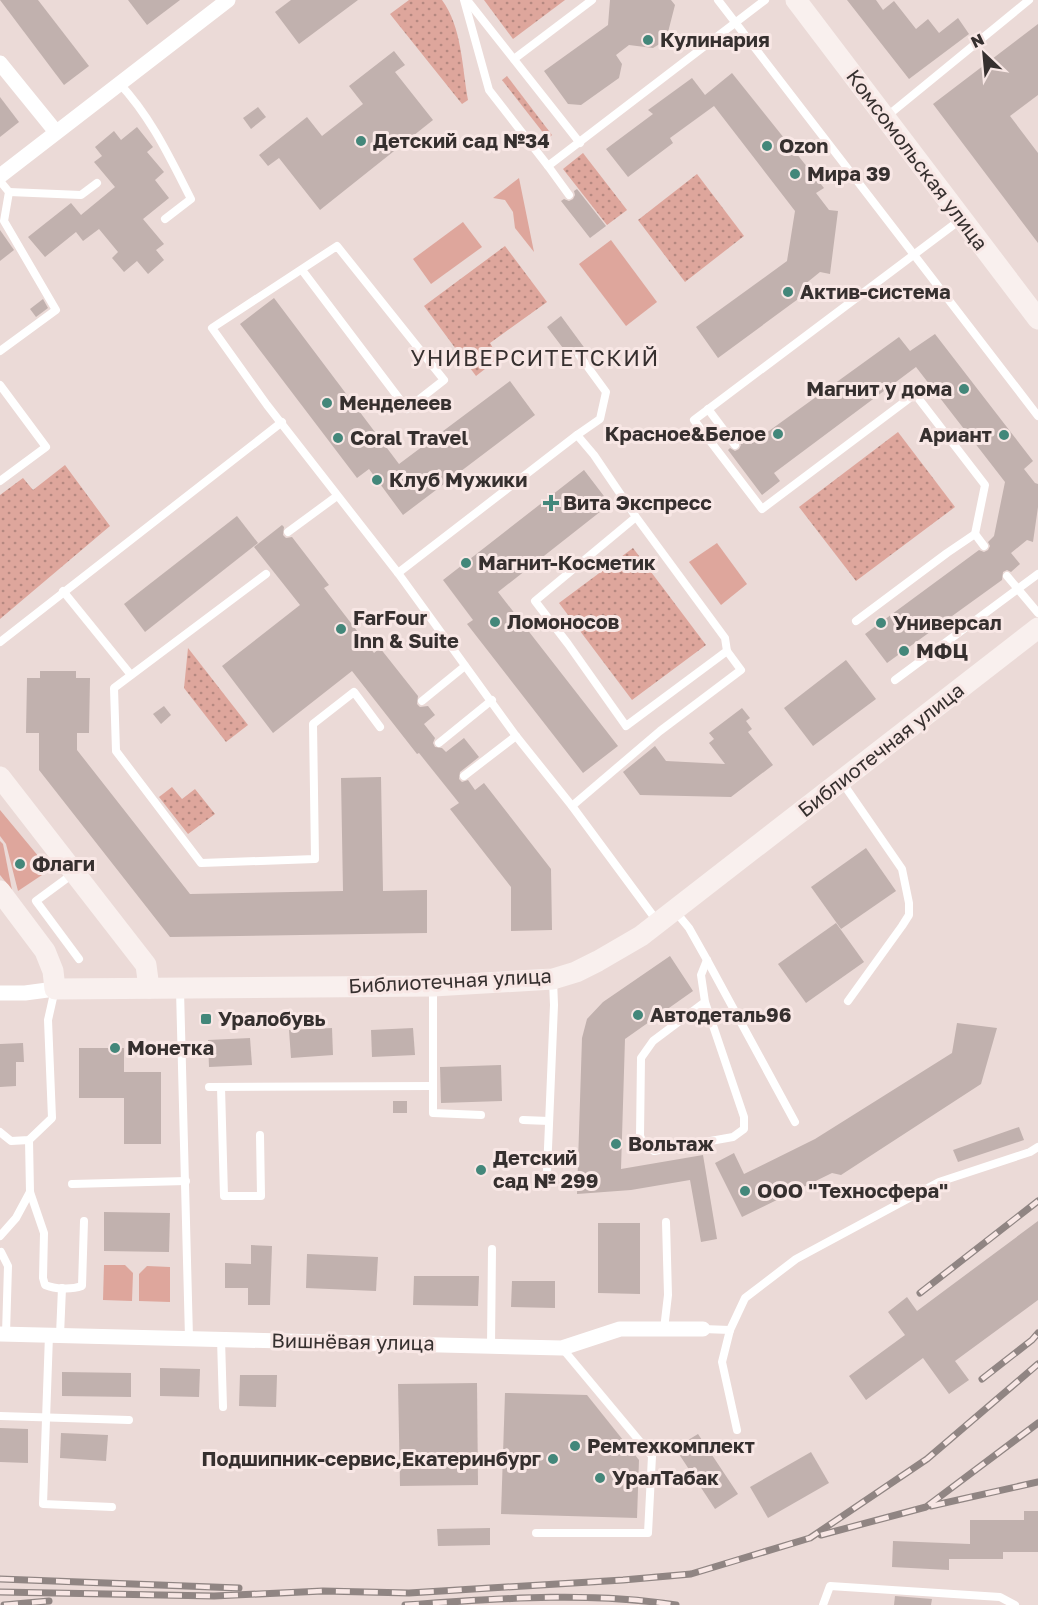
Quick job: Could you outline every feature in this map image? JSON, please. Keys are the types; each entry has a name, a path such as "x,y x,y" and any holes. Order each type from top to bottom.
{"street":[{"path":"0,178 228,0"},
{"name":"Комсомольская улица","path":"796,0 1038,320"},
{"path":"0,63 56,132"},
{"name":"Библиотечная улица","path":"0,993 26,993 55,989 433,986 553,979 576,972 641,936 1038,628"},
{"path":"0,777 146,965 149,988"},
{"path":"0,891 45,951 54,971 55,989"},
{"name":"Вишнёвая улица","path":"3,1334 562,1348 620,1329 703,1329"}],"lane":[{"path":"466,0 580,143"},
{"path":"466,0 489,90 569,195"},
{"path":"513,59 592,0"},
{"path":"718,0 1038,416"},
{"path":"548,166 765,0"},
{"path":"885,118 1029,0"},
{"path":"119,83 135,98 160,138 191,199 165,219"},
{"path":"0,178 9,192 4,221 56,310 0,351"},
{"path":"9,192 81,195 97,183"},
{"path":"856,621 975,534 985,485 915,394 762,509 694,420 961,219"},
{"path":"302,270 407,410 444,380 338,246 212,328 267,405 398,573 516,736 666,916 689,928 795,1122"},
{"path":"398,573 600,419 606,392 579,355"},
{"path":"0,385 46,447 0,482"},
{"path":"708,409 735,445"},
{"path":"0,642 282,422"},
{"path":"572,806 660,731 741,670 727,651 725,638 636,518 594,455 577,435"},
{"path":"288,532 337,496"},
{"path":"636,518 535,601 626,726 727,651"},
{"path":"975,534 984,546"},
{"path":"895,680 1038,573"},
{"path":"266,574 114,688 116,751 201,863 315,859 313,724 354,693 380,727"},
{"path":"1007,576 1038,612"},
{"path":"63,591 131,675"},
{"path":"422,701 465,666"},
{"path":"439,743 492,700"},
{"path":"464,776 516,736"},
{"path":"841,780 902,869 909,903 909,915 848,1001"},
{"path":"76,872 36,901 79,959"},
{"path":"705,1002 653,1041 641,1058 640,1136 645,1146 654,1151 733,1137 744,1129 744,1117 705,1002 701,975 707,960"},
{"path":"547,1172 554,1005 553,979"},
{"path":"433,986 433,1113 481,1115"},
{"path":"180,988 189,1338"},
{"path":"0,1132 11,1141 29,1140 52,1118 48,1020 55,989"},
{"path":"210,1087 433,1086"},
{"path":"222,1087 224,1196 261,1196 260,1135"},
{"path":"523,1120 549,1121"},
{"path":"29,1140 30,1192 44,1233 43,1278 45,1285 62,1288 82,1286 84,1221"},
{"path":"737,1430 722,1362 730,1330 746,1298 796,1258 939,1182 1030,1152 1038,1147"},
{"path":"72,1184 186,1181"},
{"path":"0,1236 16,1218 30,1192"},
{"path":"664,1329 668,1295 666,1222"},
{"path":"491,1346 492,1249"},
{"path":"1,1252 8,1266 3,1334"},
{"path":"62,1288 46,1418 43,1504 112,1507"},
{"path":"703,1329 730,1330"},
{"path":"221,1339 223,1407"},
{"path":"536,1533 648,1533 652,1456 562,1348"},
{"path":"0,1416 129,1420"},
{"path":"823,1605 830,1586 1000,1597 1016,1605"}],"shaded area":[{"path":"409,0 442,0 449,11 457,35 468,100 462,104 390,14"},
{"path":"484,0 565,0 513,39"},
{"path":"507,76 552,135 548,139 502,80"},
{"path":"583,153 627,210 607,225 563,169"},
{"path":"697,174 744,236 685,282 638,220"},
{"path":"519,178 534,252 515,228 513,212 505,200 493,198"},
{"path":"463,222 482,247 431,284 413,259"},
{"path":"611,240 657,302 626,326 579,264"},
{"path":"505,246 547,302 490,343 499,358 476,376 424,306"},
{"path":"898,432 955,507 856,581 799,507"},
{"path":"65,465 110,526 0,619 0,495 23,478 33,490"},
{"path":"717,543 747,584 721,605 689,562"},
{"path":"633,548 706,645 632,700 559,603"},
{"path":"188,648 248,725 226,742 184,688"},
{"path":"172,787 182,799 195,789 215,814 188,834 159,797"},
{"path":"0,810 44,863 42,875 18,891 6,844 0,836"},
{"path":"0,841 3,844 12,890 0,875"},
{"path":"104,1265 125,1265 133,1273 132,1301 103,1300"},
{"path":"147,1266 170,1267 170,1302 139,1301 139,1274"}],"building":[{"path":"0,0 38,0 89,66 64,85"},
{"path":"128,0 180,0 147,25"},
{"path":"291,0 358,0 299,44 275,12"},
{"path":"610,0 671,0 675,5 666,40 653,48 629,45 616,55 622,64 619,78 581,105 568,104 544,71 608,25"},
{"path":"847,0 876,0 883,10 894,1 916,29 928,19 939,33 958,18 969,34 909,79"},
{"path":"1038,24 1038,95 1010,116 1038,153 1038,243 933,104"},
{"path":"394,51 405,65 395,72 433,120 320,210 279,158 268,166 259,155 307,117 322,136 363,104 349,86"},
{"path":"732,73 824,188 816,193 829,210 838,211 830,274 820,272 804,285 809,291 718,358 696,327 787,261 795,211 714,106 670,138 673,143 628,177 606,149 653,114 648,110 692,78 705,95"},
{"path":"0,97 19,122 0,137"},
{"path":"258,107 266,117 251,129 243,118"},
{"path":"137,127 153,147 147,152 164,172 155,180 169,198 143,219 164,244 156,250 164,260 148,274 137,261 124,272 112,258 118,252 99,229 83,241 76,232 45,257 28,237 71,203 81,215 115,187 94,162 102,156 95,147 114,131 121,140"},
{"path":"577,189 606,226 590,238 561,201 573,199 574,191"},
{"path":"0,230 14,250 0,261"},
{"name":"Менделеев","path":"274,298 399,464 510,381 535,415 403,515 369,469 357,478 240,324"},
{"path":"43,299 48,308 36,317 30,309"},
{"path":"561,316 586,350 575,351 572,360 547,327"},
{"path":"935,334 1033,461 1024,469 1038,484 1038,507 1033,542 1027,540 1011,553 1020,564 1011,572 1007,570 1003,572 1002,580 887,663 865,634 979,550 984,552 988,550 990,546 988,542 994,536 1005,482 916,367 774,473 780,481 762,495 728,450 730,448 735,451 739,449 741,445 739,441 745,437 751,444 899,337 910,351"},
{"name":"Ломоносов","path":"584,470 610,504 498,592 618,746 583,773 467,624 473,620 443,580"},
{"path":"237,516 258,543 145,632 124,604"},
{"path":"282,525 283,535 286,538 292,537 329,585 324,588 374,653 380,648 418,696 417,704 420,707 428,706 435,715 424,724 435,738 433,743 435,747 442,748 446,752 464,738 479,757 460,772 459,779 462,782 468,780 475,790 484,783 551,869 552,930 511,931 511,887 450,809 459,803 352,671 273,733 222,666 300,605 254,547"},
{"path":"846,660 876,699 813,746 784,708"},
{"path":"40,671 76,671 76,678 90,678 89,733 77,733 77,750 190,894 343,891 341,778 381,777 383,891 427,890 427,933 170,937 39,770 39,733 26,733 27,678 40,678"},
{"path":"164,706 171,715 161,724 153,714"},
{"path":"742,708 750,718 746,721 752,729 748,732 773,765 731,797 640,795 623,772 655,746 666,761 725,764 709,743 714,739 709,733"},
{"path":"866,848 896,891 841,929 811,887"},
{"path":"836,923 864,962 806,1003 778,964"},
{"path":"670,956 693,991 625,1039 621,1169 703,1155 717,1239 701,1242 690,1180 631,1190 577,1194 582,1038 587,1019 603,1002"},
{"path":"957,1023 997,1028 981,1084 841,1175 832,1173 742,1217 715,1163 734,1153 744,1174 815,1139 952,1053"},
{"path":"332,1028 333,1055 291,1058 289,1030"},
{"path":"413,1028 415,1055 372,1057 371,1030"},
{"path":"250,1038 252,1065 209,1067 208,1040"},
{"path":"23,1043 24,1062 16,1062 16,1086 0,1087 0,1044"},
{"path":"79,1048 124,1048 124,1072 161,1072 161,1144 124,1144 124,1098 79,1098"},
{"path":"501,1065 502,1101 441,1103 440,1067"},
{"path":"393,1101 407,1101 407,1113 393,1113"},
{"path":"1019,1127 1024,1140 958,1162 953,1150"},
{"path":"104,1212 170,1213 169,1252 104,1251"},
{"path":"1038,1221 1038,1300 955,1361 969,1380 949,1394 923,1358 866,1400 849,1376 905,1335 888,1312 907,1297 917,1311"},
{"path":"598,1223 640,1223 640,1294 598,1293"},
{"path":"251,1245 272,1246 270,1305 248,1305 248,1288 225,1288 225,1263 251,1264"},
{"path":"307,1254 378,1257 376,1291 306,1288"},
{"path":"414,1276 479,1276 478,1306 413,1305"},
{"path":"512,1281 555,1281 555,1308 511,1307"},
{"path":"160,1368 200,1369 199,1397 160,1396"},
{"path":"62,1372 131,1373 131,1397 62,1396"},
{"path":"240,1375 277,1375 276,1407 239,1406"},
{"path":"477,1383 478,1485 400,1486 398,1384"},
{"path":"505,1393 587,1395 639,1460 637,1518 501,1514"},
{"path":"0,1428 28,1429 28,1463 0,1462"},
{"path":"61,1433 108,1435 106,1461 60,1458"},
{"path":"698,1434 738,1494 715,1509 675,1448"},
{"path":"811,1452 829,1483 768,1518 750,1487"},
{"path":"1024,1511 1038,1511 1038,1552 1003,1552 1003,1559 949,1559 949,1570 892,1567 893,1541 970,1544 970,1520 1024,1520"},
{"path":"490,1528 490,1545 438,1546 437,1529"},
{"path":"895,1596 932,1599 931,1605 894,1605"}],"railway":[{"path":"920,1293 1038,1201"},
{"path":"982,1379 1038,1333"},
{"path":"0,1592 214,1596 323,1591 409,1593 691,1574 810,1538 927,1459 1038,1364"},
{"path":"821,1535 926,1507 1038,1423"},
{"path":"931,1506 1038,1482"},
{"path":"0,1579 239,1588"},
{"path":"405,1605 575,1597 676,1605"},
{"path":"4,1605 49,1601"}],"place":[{"name":"Кулинария","path":"648,40"},
{"name":"Детский сад №34","path":"361,141"},
{"name":"Ozon","path":"767,146"},
{"name":"Мира 39","path":"795,174"},
{"name":"Актив-система","path":"788,292"},
{"name":"Магнит у дома","path":"964,389"},
{"name":"Менделеев","path":"327,403"},
{"name":"Красное&Белое","path":"778,434"},
{"name":"Ариант","path":"1004,435"},
{"name":"Coral Travel","path":"338,438"},
{"name":"Клуб Мужики","path":"377,480"},
{"name":"Вита Экспресс","path":"551,503"},
{"name":"Магнит-Косметик","path":"466,563"},
{"name":"Ломоносов","path":"495,622"},
{"name":"Универсал","path":"881,623"},
{"name":"FarFour Inn & Suite","path":"341,629"},
{"name":"МФЦ","path":"904,651"},
{"name":"Флаги","path":"20,864"},
{"name":"Автодеталь96","path":"638,1015"},
{"name":"Уралобувь","path":"206,1019"},
{"name":"Монетка","path":"115,1048"},
{"name":"Вольтаж","path":"616,1144"},
{"name":"Детский сад № 299","path":"481,1170"},
{"name":"ООО \"Техносфера\"","path":"745,1191"},
{"name":"Ремтехкомплект","path":"575,1446"},
{"name":"Подшипник-сервис,Екатеринбург","path":"553,1459"},
{"name":"УралТабак","path":"600,1478"}],"district":[{"name":"УНИВЕРСИТЕТСКИЙ","path":"535,358"}]}
